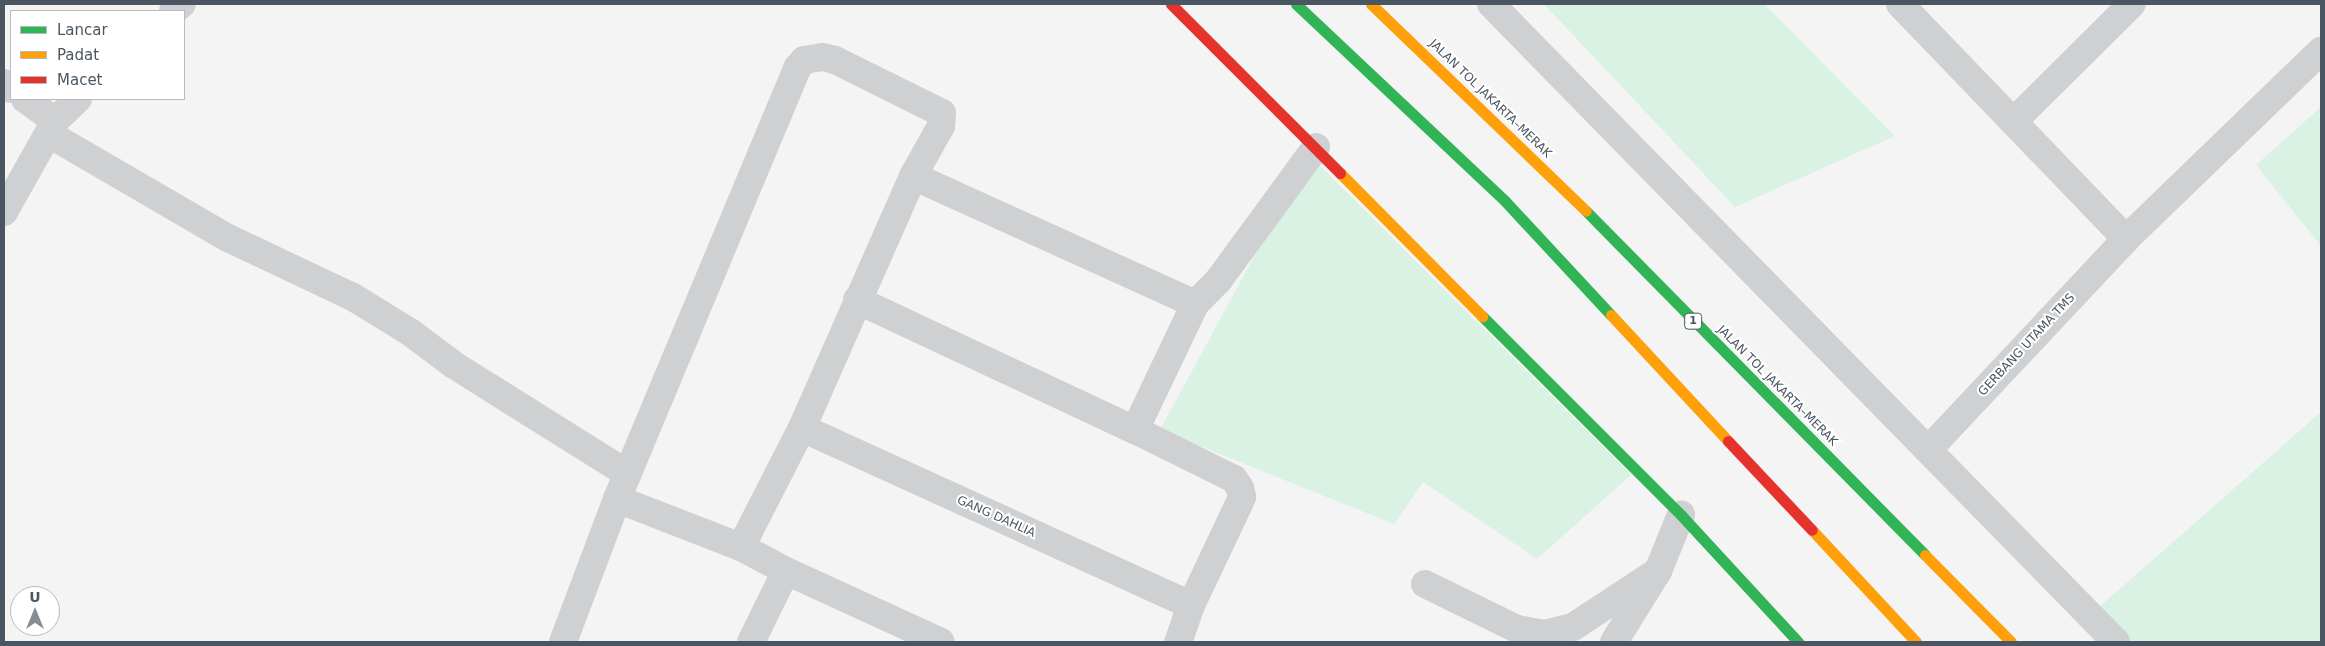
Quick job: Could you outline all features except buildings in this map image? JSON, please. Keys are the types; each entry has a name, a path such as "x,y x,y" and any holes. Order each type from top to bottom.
{"main road":[{"path":"1171,4 1316,147 1681,515 1798,642"},
{"path":"1296,4 1505,201 1916,642"},
{"name":"JALAN TOL JAKARTA–MERAK","path":"1371,4 1539,164 2011,642"}],"street":[{"path":"1491,4 2116,642"},
{"path":"1900,4 2126,239"},
{"path":"2014,121 2132,4"},
{"name":"GERBANG UTAMA TMS","path":"1928,450 2126,239 2321,51"},
{"path":"563,642 617,499 798,67 804,60 823,57 835,60 942,114 941,126 913,176 802,428 741,547"},
{"path":"26,100 52,127 228,238 353,297 410,332 454,366 628,474"},
{"path":"4,212 52,127 77,100"},
{"path":"1135,430 1195,304 1218,281 1316,147"},
{"path":"913,176 1195,304"},
{"path":"857,300 1135,430 1234,479 1240,488 1242,497 1191,605 1187,639"},
{"name":"GANG DAHLIA","path":"802,428 1191,605"},
{"path":"617,499 741,547 786,572 941,642"},
{"path":"1614,642 1658,571 1681,515"},
{"path":"1425,584 1518,629 1544,634 1573,627 1658,571"},
{"path":"751,642 786,572"}],"green space":[{"path":"1544,4 1764,4 1895,136 1735,207"},
{"path":"2321,107 2321,246 2256,165"},
{"path":"1309,155 1631,475 1537,559 1423,482 1394,524 1160,430"},
{"path":"2321,412 2321,642 2118,642 2090,615"}],"traffic: fast":[{"path":"1296,4 1505,201 1611,315"},
{"path":"1586,211 1925,555"},
{"path":"1482,316 1681,515 1798,642"}],"traffic: slow":[{"path":"1371,4 1586,211"},
{"path":"1340,173 1482,316"},
{"path":"1611,315 1728,441"},
{"path":"1812,530 1916,642"},
{"path":"1925,555 2011,642"}],"traffic: jam":[{"path":"1171,4 1340,173"},
{"path":"1728,441 1812,530"}]}
